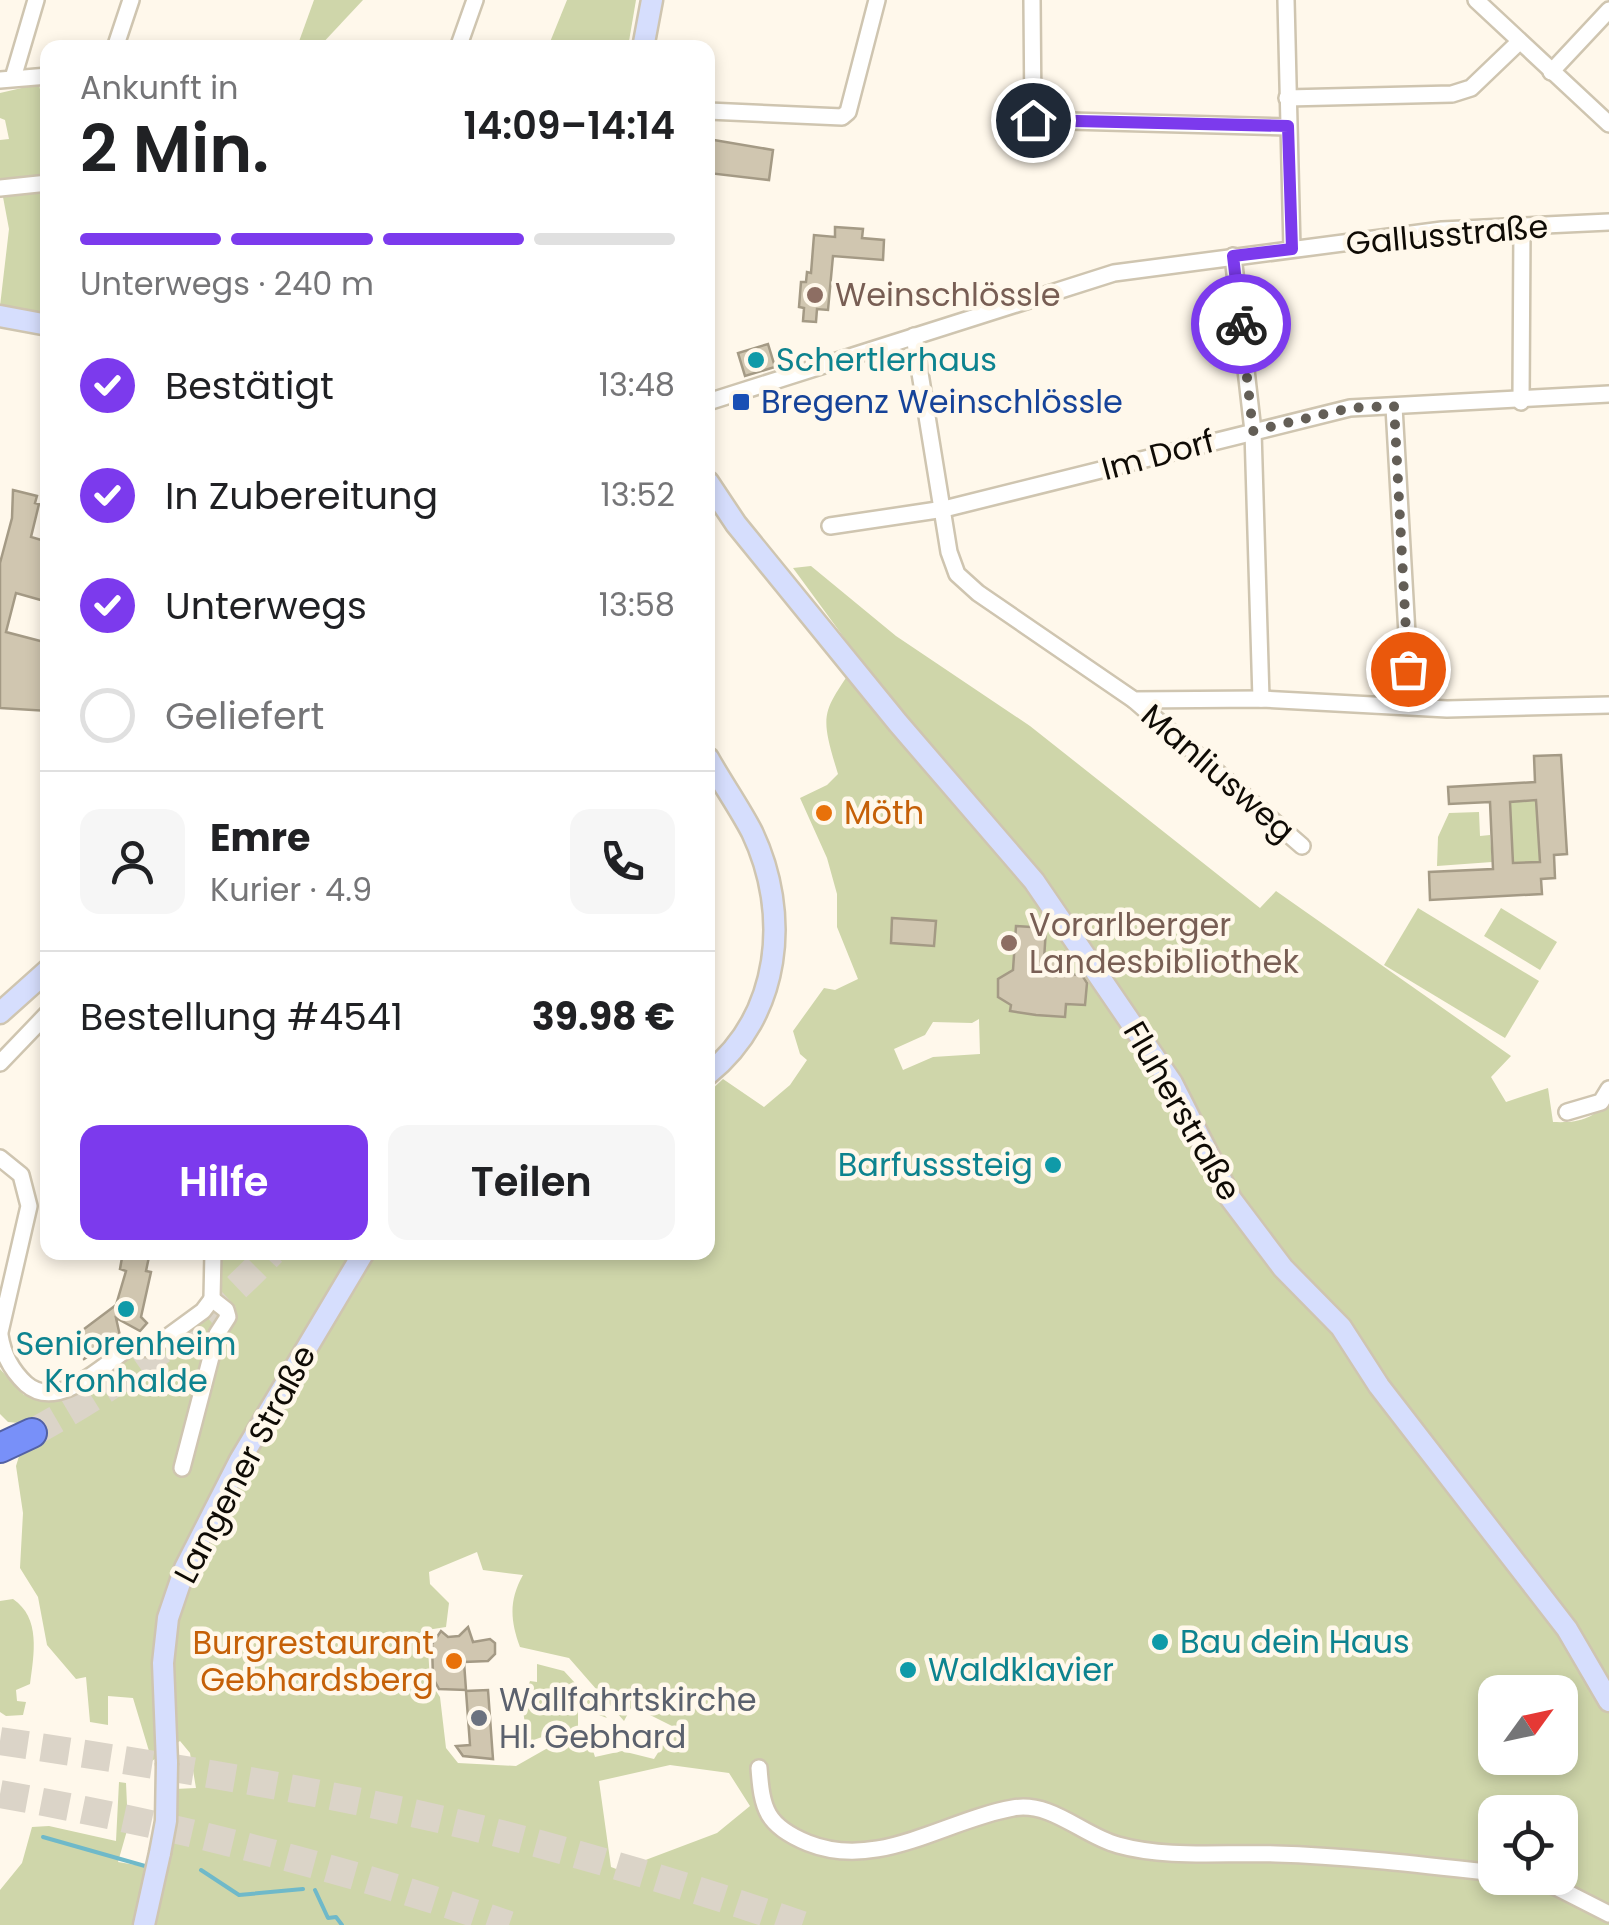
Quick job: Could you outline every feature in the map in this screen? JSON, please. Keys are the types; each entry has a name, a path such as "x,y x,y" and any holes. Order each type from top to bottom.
{"highway":[{"path":"0,1448 32,1432"}],"street":[{"path":"36,0 6,79 40,77"},
{"path":"118,40 131,0"},
{"path":"461,40 475,0"},
{"path":"644,40 652,0"},
{"path":"715,111 834,118 848,112 877,0"},
{"path":"1032,0 1033,120 1288,126"},
{"path":"1286,0 1292,249"},
{"path":"1476,0 1609,124"},
{"path":"1551,72 1609,10"},
{"path":"1288,98 1452,94 1471,88 1519,42"},
{"path":"0,188 40,184"},
{"name":"Gallusstraße","path":"715,400 1114,272 1442,230 1609,222"},
{"path":"1521,402 1522,228"},
{"path":"1233,256 1253,431 1261,699"},
{"path":"0,316 40,324"},
{"path":"914,336 944,509"},
{"name":"Im Dorf","path":"830,526 944,509 1350,408 1521,402 1609,394"},
{"path":"1394,406 1411,704"},
{"name":"Fluherstraße","path":"715,493 898,723 1034,881 1172,1084 1203,1149 1253,1230 1341,1327 1379,1386 1567,1629 1609,1700"},
{"name":"Manliusweg","path":"944,509 949,552 957,574 966,584 1134,700 1302,846"},
{"path":"1134,700 1261,699 1411,704 1446,709 1609,705"},
{"path":"715,770 751,832 776,910 775,950 768,983 750,1026 716,1067"},
{"path":"0,1012 40,977"},
{"path":"0,1063 40,1022"},
{"path":"1567,1112 1600,1102 1609,1089"},
{"path":"0,1158 21,1175 29,1206 0,1334 8,1363 34,1390 62,1392 130,1346 151,1349 203,1311 212,1299 213,1260"},
{"name":"Langener Straße","path":"144,1925 166,1821 163,1663 168,1618 185,1568 240,1460 359,1260"},
{"path":"182,1468 217,1334 228,1317 226,1310 212,1299"},
{"path":"759,1768 762,1806 776,1824 808,1843 842,1852 880,1850 1016,1807 1069,1820 1094,1836 1144,1852 1280,1854 1478,1871"},
{"path":"1572,1895 1609,1914"}],"green space":[{"path":"314,0 363,0 326,40 300,40"},
{"path":"567,0 636,0 629,40 551,40"},
{"path":"39,84 40,314 0,306 9,229 0,181 0,140 9,139 5,120 0,118 0,93"},
{"path":"811,566 896,636 1030,726 1260,908 1276,891 1511,1056 1491,1077 1506,1102 1548,1088 1553,1122 1562,1122 1591,1116 1609,1099 1609,1925 0,1925 0,1890 22,1863 32,1827 49,1826 116,1841 119,1782 126,1783 128,1827 118,1862 166,1870 175,1789 196,1788 190,1753 180,1741 152,1761 133,1698 108,1696 108,1725 90,1722 86,1677 76,1679 47,1645 38,1597 20,1568 23,1513 16,1466 29,1424 8,1422 0,1414 0,1369 24,1395 49,1399 130,1356 152,1355 223,1298 218,1260 715,1260 715,1086 723,1079 764,1107 790,1085 807,1060 800,1054 793,1031 824,988 835,990 858,979 837,927 837,894 827,858 800,798 827,785 838,774 826,723 838,691 859,658 793,568","holes":["979,1019 980,1054 933,1057 903,1070 894,1049 925,1035 933,1022 972,1023","477,1552 483,1570 523,1575 512,1610 520,1647 569,1658 624,1721 632,1706 674,1727 654,1759 622,1751 595,1757 589,1738 560,1741 516,1766 458,1763 446,1748 440,1697 430,1682 427,1630 446,1627 449,1603 430,1584 429,1572","670,1765 729,1773 750,1806 717,1833 619,1870 611,1867 599,1781"]},
{"path":"1536,800 1551,864 1513,863 1510,802"},
{"path":"1479,812 1480,836 1490,835 1492,862 1437,866 1438,837 1449,813"},
{"path":"1418,908 1539,981 1505,1038 1384,965"},
{"path":"1501,908 1557,942 1540,970 1484,936"},
{"path":"13,1599 28,1616 34,1649 30,1684 16,1690 17,1701 26,1702 23,1715 6,1716 0,1712 0,1601"},
{"path":"537,1664 564,1671 607,1718 578,1707 578,1732 556,1732 528,1742 522,1705 530,1681 537,1682"}],"building":[{"path":"715,140 773,150 769,180 715,174"},
{"path":"835,227 863,229 862,238 884,240 883,260 833,256 828,310 817,309 816,322 803,321 804,308 799,307 801,282 806,282 807,272 811,273 814,235 835,237"},
{"name":"Schertlerhaus","path":"768,344 775,367 745,376 738,353"},
{"path":"13,490 37,496 35,503 39,504 31,537 40,540 40,600 16,593 6,632 40,641 40,710 0,708 0,563 12,518"},
{"path":"1561,755 1567,854 1554,855 1555,878 1541,879 1542,894 1430,900 1429,872 1493,869 1490,802 1449,804 1448,787 1535,782 1534,756","holes":["1536,800 1540,862 1513,863 1510,802"]},
{"path":"892,918 936,921 934,946 891,943"},
{"path":"1016,926 1046,928 1044,960 1069,962 1069,974 1082,975 1087,983 1085,1005 1066,1004 1065,1017 1010,1011 1011,1005 998,997 998,979 1013,970"},
{"name":"Seniorenheim Kronhalde","path":"122,1260 148,1260 146,1271 151,1272 141,1317 147,1323 140,1331 116,1318 120,1336 84,1359 72,1338 116,1305 126,1271 120,1269"},
{"name":"Burgrestaurant Gebhardsberg","path":"468,1627 473,1642 490,1639 495,1643 495,1654 488,1661 464,1662 466,1690 439,1689 433,1678 432,1644 441,1631 448,1637 459,1636"},
{"name":"Wallfahrtskirche Hl. Gebhard","path":"488,1690 493,1759 463,1756 456,1746 470,1745 466,1691"}],"waterway":[{"path":"43,1837 145,1866"},
{"path":"201,1870 239,1895 303,1889"},
{"path":"315,1890 328,1918 336,1917 342,1925"}],"tunnel":[{"path":"32,1433 159,1352 264,1260"},
{"path":"0,1741 237,1779 414,1813 597,1860 802,1925"},
{"path":"0,1794 257,1849 384,1884 509,1925"}],"way so far":[{"path":"1241,324 1253,431 1350,408 1394,406 1408,669"}],"place":[{"name":"Weinschlössle","path":"815,295"},
{"name":"Schertlerhaus","path":"756,360"},
{"name":"Bregenz Weinschlössle","path":"741,402"},
{"name":"Möth","path":"824,813"},
{"name":"Vorarlberger Landesbibliothek","path":"1009,943"},
{"name":"Barfusssteig","path":"1053,1165"},
{"name":"Seniorenheim Kronhalde","path":"126,1309"},
{"name":"Bau dein Haus","path":"1160,1642"},
{"name":"Burgrestaurant Gebhardsberg","path":"454,1661"},
{"name":"Waldklavier","path":"908,1670"},
{"name":"Wallfahrtskirche Hl. Gebhard","path":"479,1718"}],"route":[{"path":"1033,120 1288,126 1292,249 1233,256 1241,324"}]}
